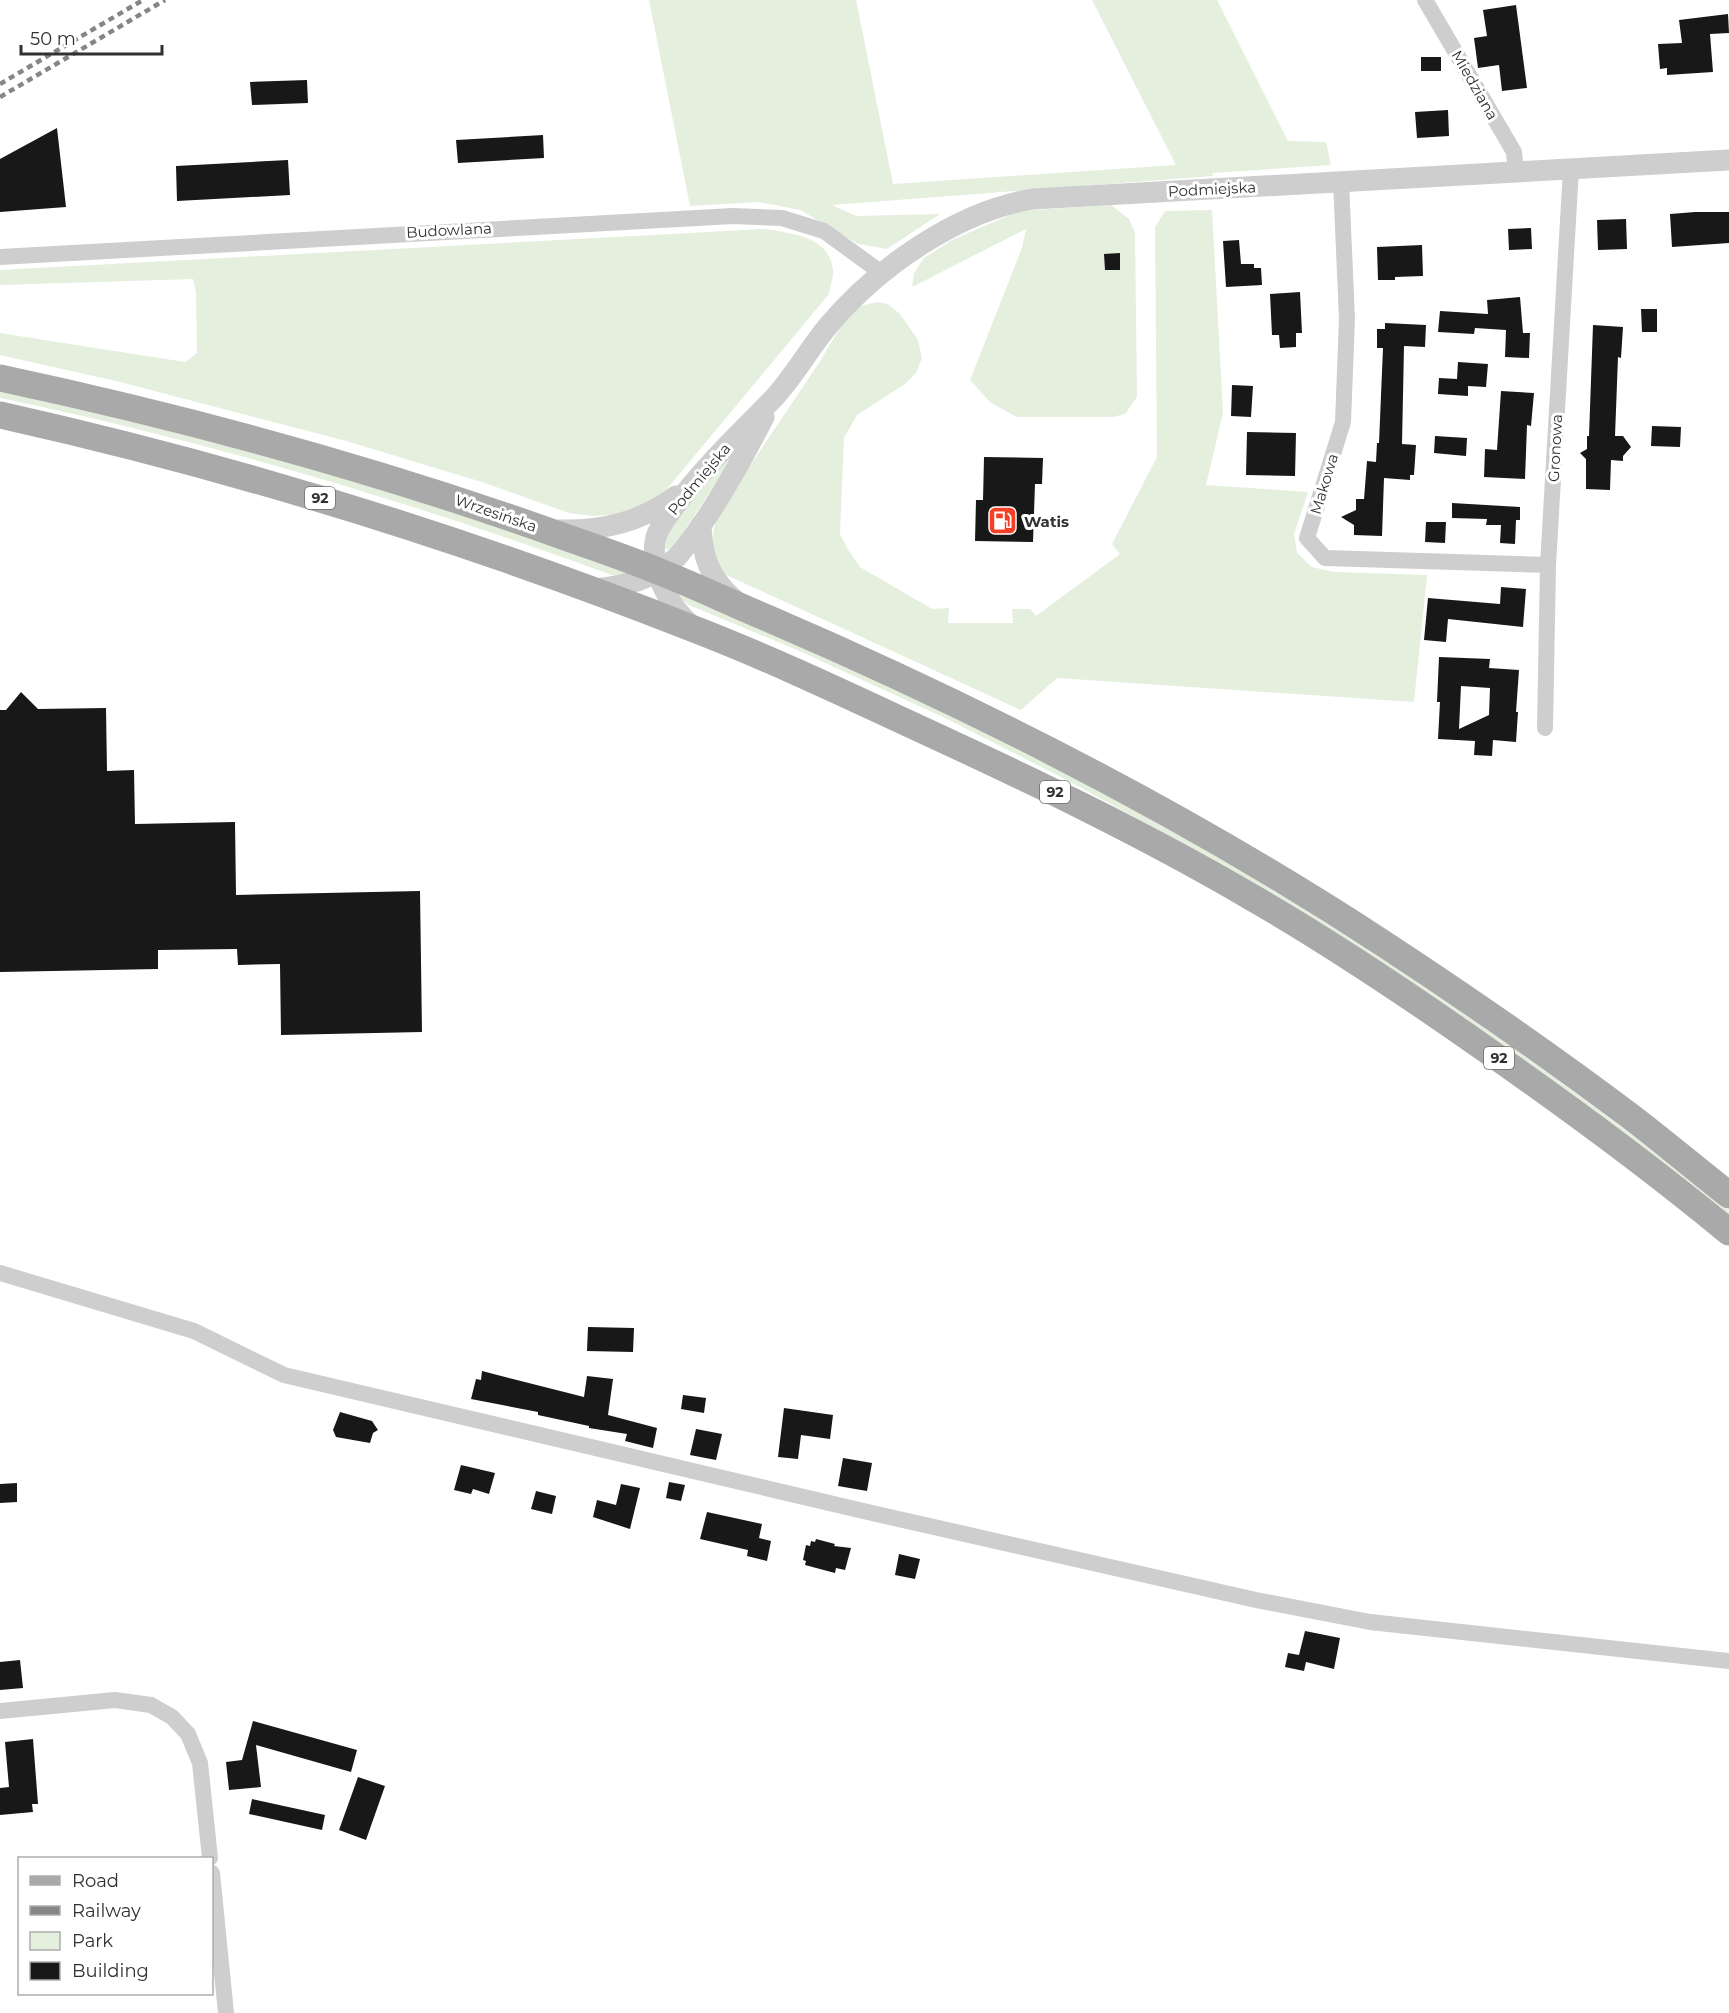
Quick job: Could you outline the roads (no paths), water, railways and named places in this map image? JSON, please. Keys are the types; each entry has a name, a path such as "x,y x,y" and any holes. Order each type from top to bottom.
{"main road":[{"name":"Wrzesińska","path":"0,378 136,408 364,470 538,528 658,571 971,710 1063,756 1161,810 1258,866 1383,944 1623,1111 1729,1195"},
{"name":"92","path":"0,415 199,465 372,514 485,550 696,630 848,695 1079,803 1170,850 1257,900 1430,1010 1596,1128 1729,1232"}],"street":[{"name":"Miedziana","path":"1425,0 1514,152 1516,172"},
{"name":"Podmiejska","path":"696,630 676,611 658,571 655,549 658,531 691,484 772,400 828,326 852,301 904,257 957,225 996,208 1017,202 1341,181 1729,160"},
{"name":"Gronowa","path":"1545,728 1548,565 1571,169"},
{"name":"Makowa","path":"1341,181 1347,319 1343,422 1307,538 1325,558 1548,565"},
{"name":"Budowlana","path":"0,256 733,216 782,218 824,231 883,274"},
{"name":"Podmiejska","path":"588,589 636,583 677,557 701,525 750,445 772,400"},
{"path":"538,528 578,531 614,526 656,510 691,484"},
{"path":"701,525 708,569 721,587 747,609"},
{"path":"0,1273 194,1331 284,1375 872,1513 1256,1600 1370,1622 1729,1661"},
{"path":"0,1711 115,1700 151,1705 172,1717 189,1734 200,1763 210,1857"},
{"path":"213,1883 226,2013"}],"railway":[{"path":"0,84 143,0"},
{"path":"0,97 165,0"}],"place":[{"name":"Watis","path":"1003,521"}]}
